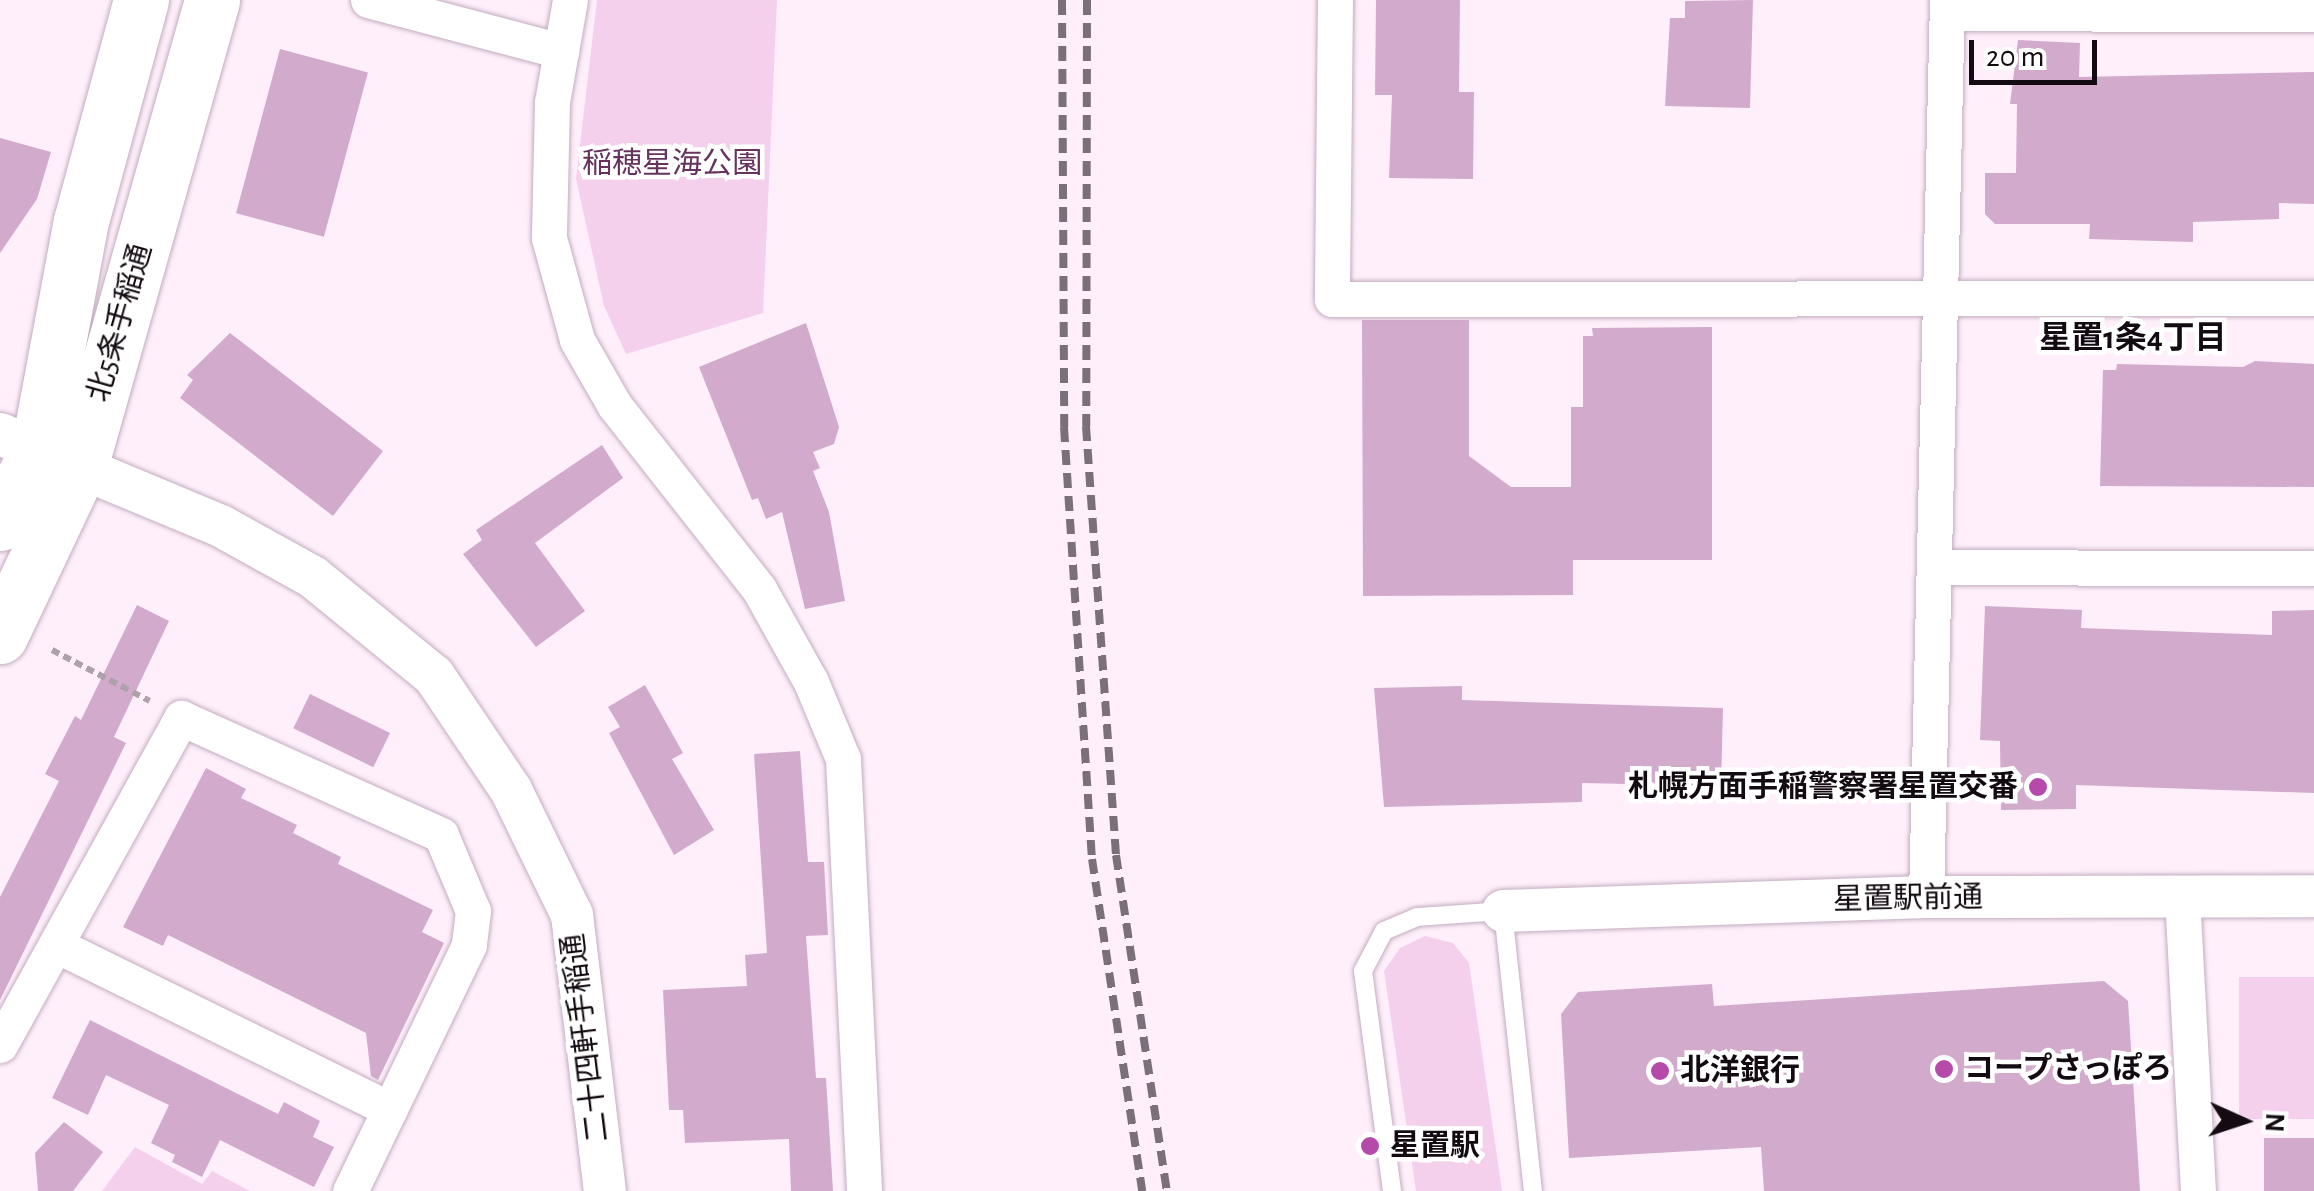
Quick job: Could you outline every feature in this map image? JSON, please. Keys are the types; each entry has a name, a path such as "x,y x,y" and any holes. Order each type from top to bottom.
{"highway":[{"name":"北5条手稲通","path":"0,636 81,220 141,0"},
{"name":"北5条手稲通","path":"0,523 39,450 212,0"}],"street":[{"path":"368,0 561,51"},
{"path":"570,0 552,102 550,238 577,340 615,406 759,589 811,682 842,759 864,1191"},
{"path":"1335,0 1332,299 2314,298"},
{"path":"1926,897 1947,6 2314,14"},
{"name":"二十四軒手稲通","path":"39,450 221,526 313,577 434,676 511,790 572,915 605,1191"},
{"path":"1934,567 2314,568"},
{"path":"0,1045 182,718 441,835 473,911 470,945 350,1191"},
{"path":"2182,896 2198,1191"},
{"name":"星置駅前通","path":"1503,911 1926,897 2314,896"},
{"path":"56,945 390,1109"}],"lane":[{"path":"1392,1191 1362,970 1384,930 1417,917 1503,911 1533,1191"}],"path":[{"path":"52,650 156,704"}],"green space":[{"name":"稲穂星海公園","path":"597,0 777,0 763,313 626,354 604,306 576,179"},
{"path":"1425,936 1453,943 1469,963 1502,1191 1416,1191 1384,971 1400,948"},
{"path":"2239,977 2314,977 2314,1119 2239,1119"},
{"path":"135,1147 202,1184 212,1171 250,1191 102,1191"}],"building":[{"path":"1376,0 1460,0 1459,92 1474,92 1473,179 1389,178 1392,95 1375,95"},
{"path":"1753,0 1750,108 1665,106 1670,18 1685,18 1685,1"},
{"path":"2018,40 2080,43 2079,77 2314,72 2314,204 2279,203 2279,219 2193,222 2193,242 2089,239 2090,224 1995,224 1985,214 1985,173 2016,173 2017,104 2010,104"},
{"path":"280,49 368,73 324,237 236,213"},
{"path":"0,138 51,152 37,199 0,253"},
{"path":"1362,320 1469,320 1469,456 1511,487 1571,487 1571,407 1583,407 1583,336 1593,336 1592,328 1712,327 1712,560 1573,560 1573,595 1363,596"},
{"path":"806,323 839,427 834,444 813,452 820,468 813,471 829,512 845,601 805,609 782,512 766,519 758,498 752,500 699,367"},
{"path":"230,333 383,451 333,516 180,398 193,380 187,375"},
{"path":"2255,361 2314,364 2314,487 2100,486 2103,370 2116,370 2117,364 2243,367"},
{"path":"602,445 623,478 535,543 585,611 536,647 463,554 482,540 476,530"},
{"path":"137,605 169,621 114,737 126,743 0,1000 0,897 59,781 45,774 75,716 81,720"},
{"path":"1985,606 2082,610 2081,628 2272,635 2272,611 2314,610 2314,793 2076,785 2076,809 2001,810 2000,741 1980,740"},
{"path":"645,685 683,753 672,759 714,830 674,855 609,733 620,727 608,707"},
{"path":"1462,686 1462,700 1723,708 1721,786 1582,783 1582,802 1384,807 1374,688"},
{"path":"310,694 390,733 373,767 293,728"},
{"path":"800,751 808,862 824,862 828,935 806,936 816,1078 826,1078 833,1191 791,1191 789,1139 685,1143 683,1110 669,1110 663,990 747,986 745,955 767,953 754,754"},
{"path":"206,768 246,789 241,798 297,825 293,833 341,857 338,864 433,910 422,932 444,943 378,1080 371,1076 366,1033 168,935 163,946 123,927"},
{"name":"コープさっぽろ","path":"2104,981 2128,1001 2140,1191 1764,1191 1761,1147 1569,1158 1561,1014 1578,992 1712,984 1714,1006"},
{"path":"90,1020 278,1114 284,1102 320,1121 313,1137 334,1147 314,1187 220,1140 202,1177 172,1162 175,1155 151,1143 169,1105 106,1075 88,1115 52,1098"},
{"path":"64,1122 103,1152 73,1191 38,1191 35,1153"},
{"path":"2264,1138 2314,1138 2314,1191 2264,1191"}],"railway":[{"path":"1062,0 1064,427 1092,859 1142,1191"},
{"path":"1087,0 1086,426 1116,855 1167,1191"}],"place":[{"name":"札幌方面手稲警察署星置交番","path":"2038,787"},
{"name":"コープさっぽろ","path":"1944,1069"},
{"name":"北洋銀行","path":"1660,1071"},
{"name":"星置駅","path":"1370,1146"}],"district":[{"name":"星置1条4丁目","path":"2133,338"}]}
